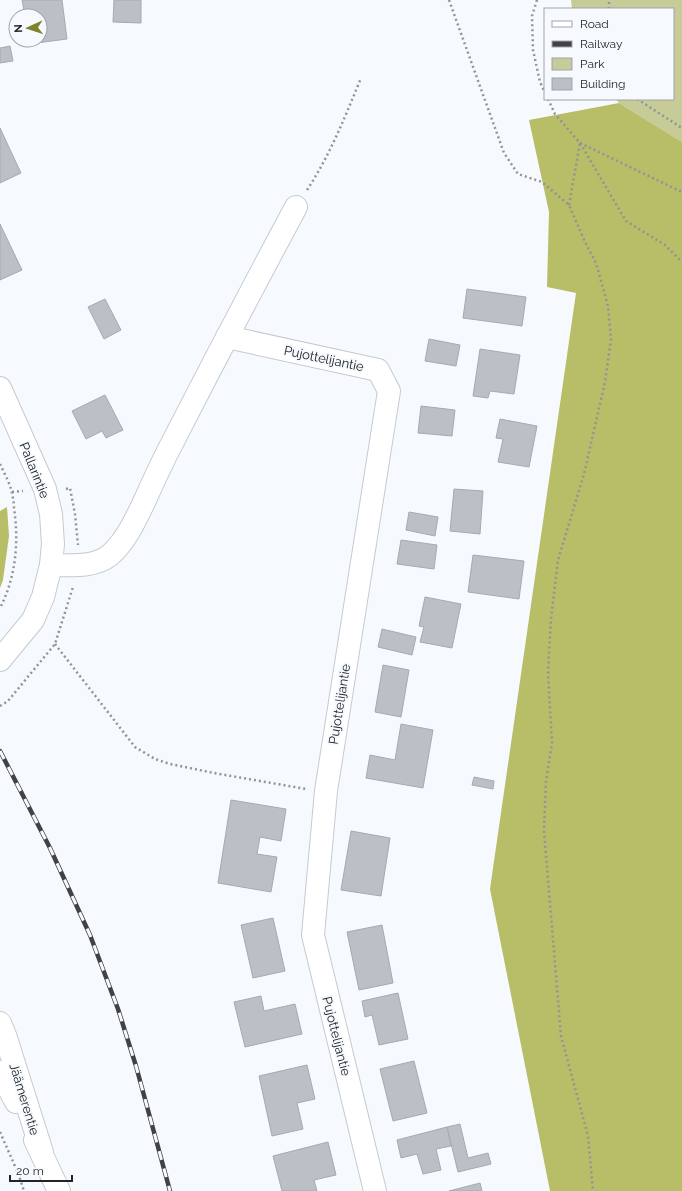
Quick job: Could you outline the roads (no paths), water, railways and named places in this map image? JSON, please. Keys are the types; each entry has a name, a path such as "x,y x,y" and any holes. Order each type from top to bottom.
{"street":[{"path":"51,565 80,565 97,563 109,556 120,544 133,525 161,466 227,337 296,207"},
{"name":"Pujottelijantie","path":"227,337 378,370 388,391 326,791 313,935 375,1191"},
{"name":"Pallarintie","path":"0,388 45,489 51,514 53,544 51,565 43,598 33,620 0,660"},
{"name":"Jäämerentie","path":"0,1024 5,1034 42,1152"},
{"name":"Jäämerentie","path":"0,1072 42,1152 59,1191"}],"railway":[{"path":"0,751 50,848 90,935 118,1009 136,1066 170,1191"}]}
